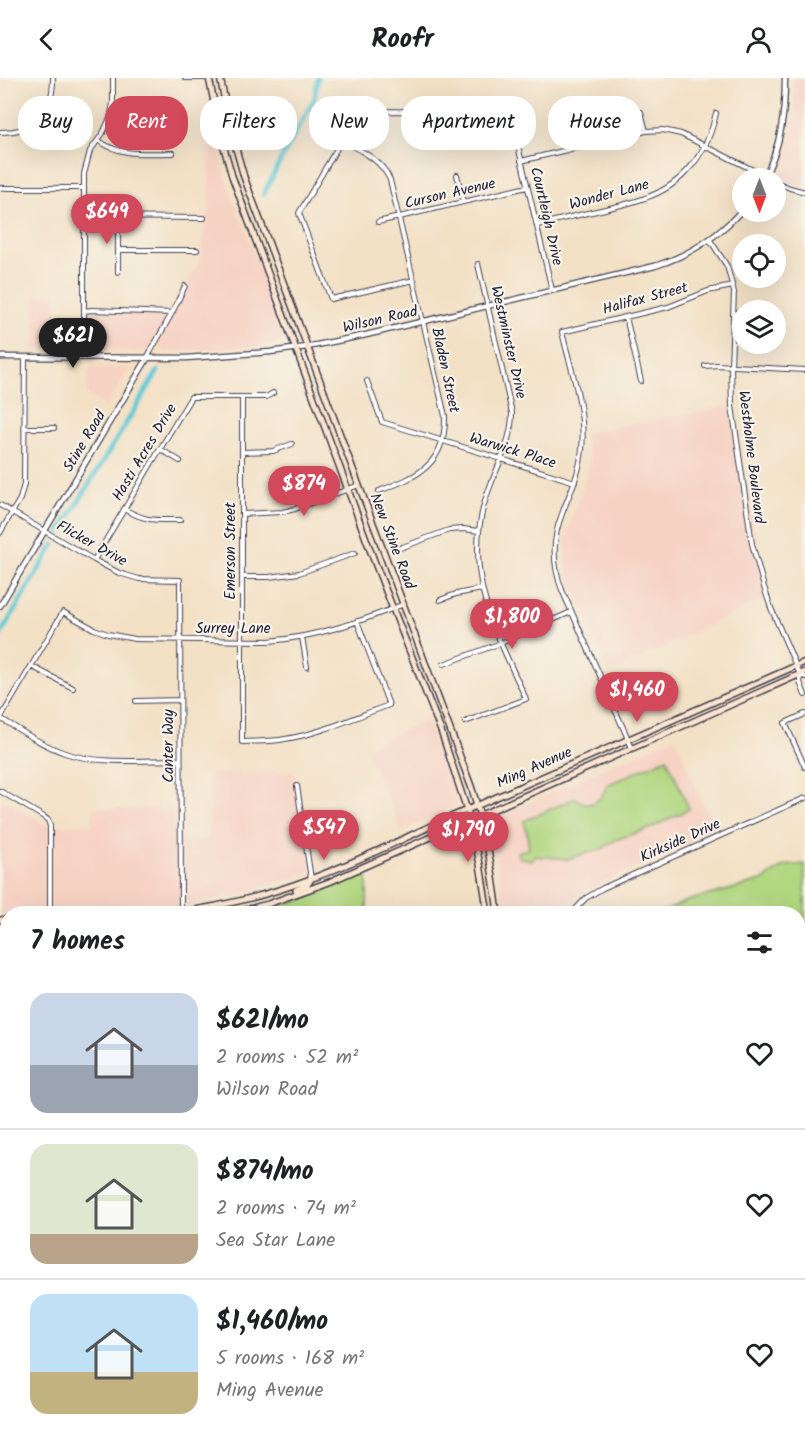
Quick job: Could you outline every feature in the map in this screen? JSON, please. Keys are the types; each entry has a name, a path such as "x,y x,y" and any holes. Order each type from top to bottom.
{"main road":[{"name":"New Stine Road","path":"210,78 221,137 232,176 393,609 441,731 470,819 487,906"},
{"name":"New Stine Road","path":"220,78 244,177 477,805 494,880 497,906"},
{"name":"Ming Avenue","path":"216,906 267,894 311,879 805,662"},
{"name":"Ming Avenue","path":"259,906 329,882 803,674"},
{"path":"268,903 307,885 311,879"}],"street":[{"path":"0,132 18,131 38,121 50,102 53,78"},
{"path":"84,358 84,174 87,159 107,126 112,110 113,78"},
{"path":"185,78 210,78"},
{"path":"770,168 783,120 785,78"},
{"name":"Courtleigh Drive","path":"389,111 510,112 552,290"},
{"name":"Wonder Lane","path":"537,225 639,201 668,187 684,175 699,157 713,126 716,112"},
{"path":"642,116 646,131"},
{"path":"642,132 672,131 747,168"},
{"path":"98,140 111,149 124,152 173,153"},
{"path":"336,150 299,213 331,299 414,279"},
{"name":"Bladen Street","path":"359,150 374,159 384,169 390,180 444,409 445,425 442,441 435,457 423,470 408,480 379,491"},
{"path":"521,161 567,150"},
{"path":"457,175 463,202"},
{"path":"786,186 805,192"},
{"name":"Curson Avenue","path":"378,222 527,187"},
{"path":"0,188 84,188"},
{"path":"84,217 204,218"},
{"path":"118,218 118,272"},
{"name":"Wilson Road","path":"0,357 207,358 307,347 662,264 710,240 732,221"},
{"name":"Westholme Boulevard","path":"710,240 727,266 732,283"},
{"path":"118,250 197,250"},
{"name":"Westminster Drive","path":"465,722 526,699 490,619 482,589 478,560 479,531 485,501 511,430 512,412 478,264"},
{"name":"Stine Road","path":"0,606 147,359 185,286"},
{"name":"Halifax Street","path":"575,482 582,452 582,420 562,332 668,307 708,291 732,286"},
{"name":"Westholme Boulevard","path":"733,288 735,301 731,366 733,416 752,544 771,608 796,666 803,674 800,682 805,695"},
{"path":"84,311 172,313"},
{"path":"626,317 641,381"},
{"path":"0,533 20,499 24,484 25,358"},
{"path":"705,366 805,370"},
{"name":"Warwick Place","path":"367,381 382,422 575,482"},
{"name":"Hasti Acres Drive","path":"94,560 191,397 266,397 273,393"},
{"name":"Emerson Street","path":"242,397 242,742 297,737 389,705 357,621"},
{"path":"24,428 54,428"},
{"path":"242,452 265,452 292,444"},
{"path":"160,449 180,461"},
{"path":"575,482 558,525 555,560 559,582 632,748"},
{"path":"242,514 295,509 359,485"},
{"name":"Flicker Drive","path":"0,505 109,569 150,580 180,580"},
{"path":"124,509 144,519 180,520"},
{"path":"400,548 449,530 479,531"},
{"path":"242,577 269,577 299,573 355,554"},
{"name":"Canter Way","path":"180,580 181,906"},
{"path":"440,600 482,589"},
{"name":"Surrey Lane","path":"31,666 63,612 94,629 122,637 147,640 242,641 302,637 333,630 404,604"},
{"path":"444,664 501,643 571,612"},
{"path":"302,637 307,667"},
{"path":"73,688 31,666 0,719 42,743 78,757 112,760 180,760"},
{"path":"136,701 180,700"},
{"path":"805,714 785,723 805,767"},
{"path":"297,786 311,879"},
{"path":"0,791 44,817 50,824 51,906"},
{"name":"Kirkside Drive","path":"578,906 586,898 603,888 805,798"}],"shaded area":[{"path":"794,78 805,78 805,186 786,180 786,168 780,168 787,147 794,106"},
{"path":"209,150 218,150 231,193 287,340 264,345 210,350 165,351 160,346 143,351 90,350 89,309 168,311 199,263 209,209"},
{"path":"35,294 57,295 58,350 35,350"},
{"path":"88,368 130,368 106,407 87,394"},
{"path":"732,406 767,597 609,673 567,573 565,540 590,460 583,433"},
{"path":"427,719 458,805 402,831 365,748"},
{"path":"675,737 714,831 586,890 569,906 502,906 499,870 489,820"},
{"path":"294,771 312,871 242,893 179,906 0,906 0,799 45,825 92,825 92,808 174,809 174,840 209,839 210,774"}],"green space":[{"path":"667,758 689,809 651,828 615,840 602,849 567,859 535,856 533,860 518,857 517,852 529,849 524,821 575,798 591,804 602,796 607,785"},
{"path":"805,864 805,906 676,906 762,881 784,866"},
{"path":"367,872 367,906 280,906 308,897"}],"waterway":[{"path":"264,194 314,100 318,78"},
{"path":"60,532 158,371"},
{"path":"0,635 54,544"}]}
